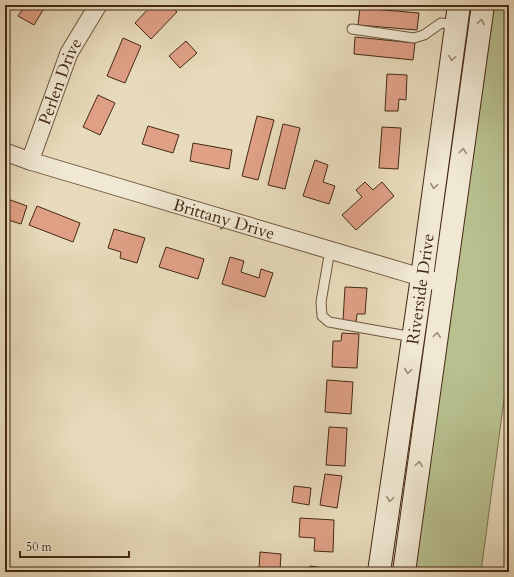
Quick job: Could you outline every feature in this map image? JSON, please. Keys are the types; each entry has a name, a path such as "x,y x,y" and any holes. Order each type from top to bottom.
{"street":[{"name":"Perlen Drive","path":"30,161 69,53 98,5"},
{"name":"Riverside Drive","path":"404,572 483,5"},
{"name":"Riverside Drive","path":"379,572 458,15"},
{"name":"Brittany Drive","path":"5,152 30,161 444,284"}],"lane":[{"path":"352,29 414,38 424,35 441,23 458,15"},
{"path":"330,250 321,302 322,316 329,322 413,337"}],"green space":[{"path":"494,5 509,5 509,362 481,572 446,572 412,568"}],"building":[{"path":"15,5 46,5 34,25 18,16 23,9"},
{"path":"152,5 169,5 177,12 151,39 135,23"},
{"path":"360,8 419,13 417,30 358,25"},
{"path":"355,37 415,43 413,60 354,54"},
{"path":"123,38 141,46 125,83 107,76"},
{"path":"186,41 197,53 180,68 169,56"},
{"path":"5,55 10,56 5,72"},
{"path":"387,74 407,75 406,100 399,99 398,111 385,111"},
{"path":"98,95 115,103 100,135 83,127"},
{"path":"257,116 274,120 258,180 242,176"},
{"path":"283,124 300,128 285,189 268,185"},
{"path":"148,126 179,135 173,153 142,144"},
{"path":"382,127 401,128 398,169 379,168"},
{"path":"193,143 232,150 229,169 190,161"},
{"path":"315,160 328,165 323,182 335,186 329,204 303,196"},
{"path":"365,182 373,190 382,182 394,196 356,230 342,215 362,197 356,190"},
{"path":"5,198 27,206 21,224 5,219"},
{"path":"37,206 80,223 73,242 29,225"},
{"path":"114,229 145,238 137,263 120,258 121,252 108,248"},
{"path":"166,247 204,259 198,279 159,267"},
{"path":"230,257 244,261 241,272 259,278 261,269 273,273 265,297 222,284"},
{"path":"345,287 367,288 365,314 357,314 356,322 343,321"},
{"path":"342,333 359,334 357,368 332,367 333,341 341,341"},
{"path":"327,380 353,382 351,414 325,412"},
{"path":"329,427 347,428 345,466 326,465"},
{"path":"325,474 342,476 337,508 320,505"},
{"path":"294,486 311,488 309,505 292,502"},
{"path":"300,518 334,520 333,552 314,551 315,538 299,537"},
{"path":"260,552 281,554 280,570 259,569"},
{"path":"310,566 331,569 330,572 309,572"}]}
